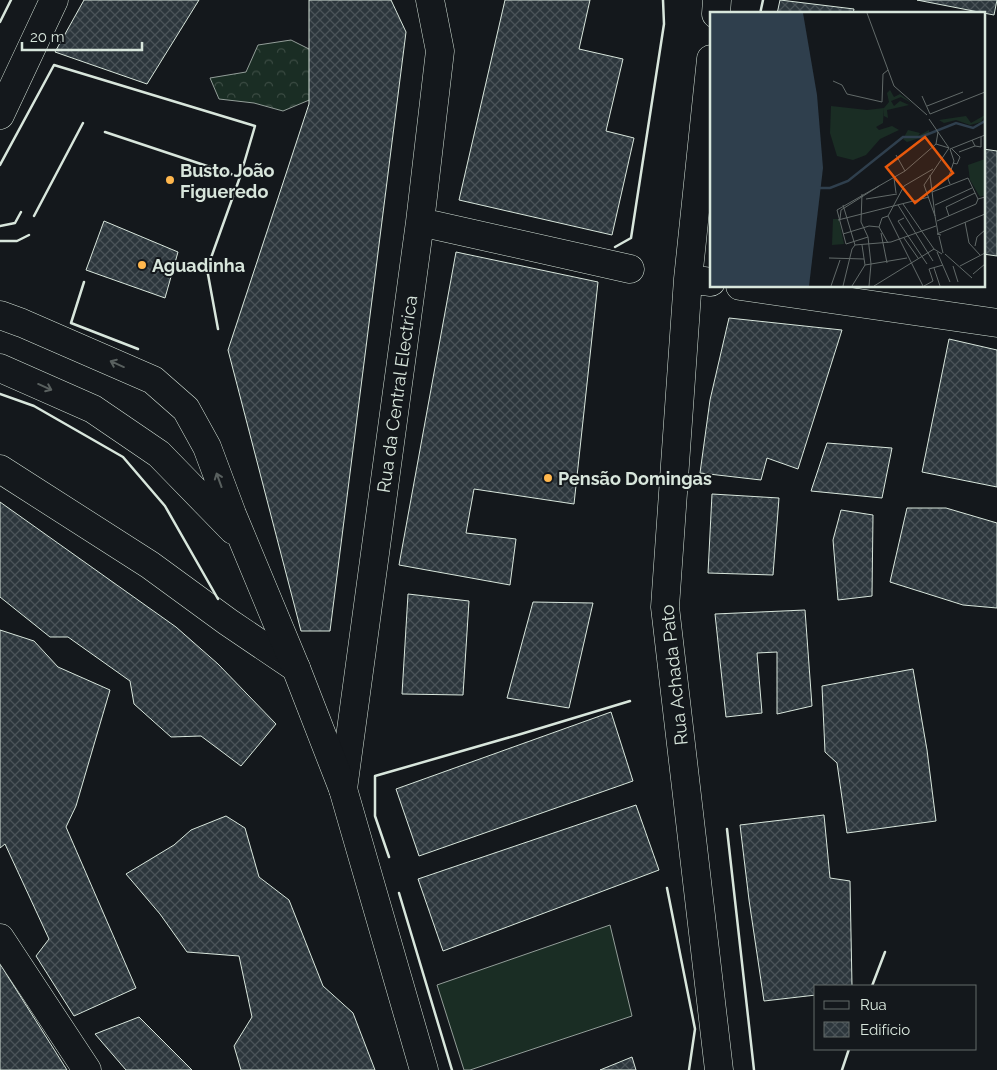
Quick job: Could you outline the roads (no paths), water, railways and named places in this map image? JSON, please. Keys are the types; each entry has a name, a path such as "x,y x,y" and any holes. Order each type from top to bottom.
{"street":[{"path":"0,115 54,0"},
{"name":"Rua da Central Electrica","path":"343,789 420,222 440,52 430,0"},
{"name":"Rua Achada Pato","path":"710,77 699,280 665,607 719,1070"},
{"path":"420,222 630,269"},
{"path":"754,288 997,323"},
{"path":"0,315 153,380 186,409 207,447 232,514 296,668 343,789 424,1070"},
{"path":"0,368 93,409 159,454 244,542"},
{"path":"0,469 150,565 228,622 296,668"},
{"path":"0,938 88,1070"}],"place":[{"name":"Busto João Figueredo","path":"170,180"},
{"name":"Aguadinha","path":"142,265"},
{"name":"Pensão Domingas","path":"548,478"}]}
